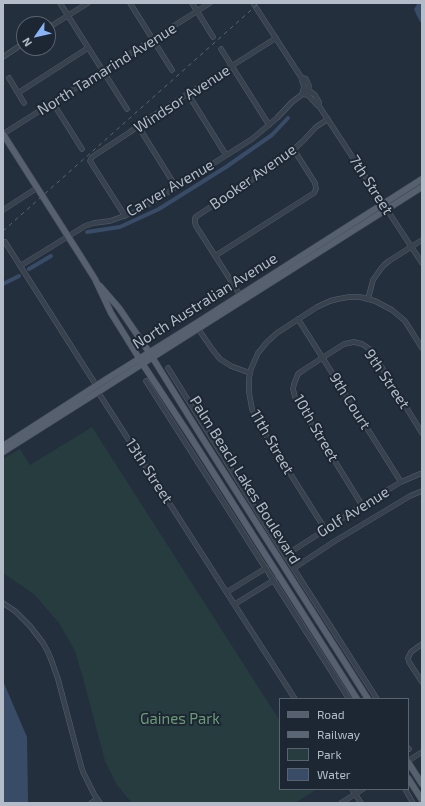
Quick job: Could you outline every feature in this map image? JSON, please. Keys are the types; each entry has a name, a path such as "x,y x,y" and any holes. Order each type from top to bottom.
{"main road":[{"name":"Palm Beach Lakes Boulevard","path":"3,134 95,279 111,313 141,361 165,405 209,466 356,698"},
{"name":"North Australian Avenue","path":"5,446 385,207 422,180"},
{"name":"North Australian Avenue","path":"385,207 422,187"},
{"name":"Palm Beach Lakes Boulevard","path":"95,279 119,308 151,354 202,440 367,698"},
{"path":"209,466 217,462"},
{"path":"338,668 345,663"},
{"path":"409,763 419,775 422,784"},
{"path":"409,781 422,800"}],"street":[{"path":"60,3 127,109"},
{"path":"56,23 88,3"},
{"path":"130,3 172,70"},
{"path":"192,3 213,37"},
{"name":"North Tamarind Avenue","path":"3,134 210,3"},
{"name":"7th Street","path":"253,3 301,77 304,87 302,94 308,95 319,106 422,263"},
{"name":"Windsor Avenue","path":"125,216 90,161 92,157 143,122 276,38"},
{"path":"3,57 16,48"},
{"path":"18,92 88,48"},
{"path":"221,49 269,125"},
{"name":"7th Street","path":"301,77 306,79 309,86 308,90 315,95 319,102 319,106"},
{"path":"9,78 24,103"},
{"name":"Carver Avenue","path":"20,266 89,224 110,221 138,211 252,139 277,118 292,102 308,90"},
{"path":"188,94 226,155"},
{"path":"53,103 82,149"},
{"name":"Booker Avenue","path":"216,256 196,226 195,218 272,168 294,150 316,127 328,119"},
{"path":"138,126 176,187"},
{"path":"242,298 216,256 314,193 316,189 315,183 294,150"},
{"path":"3,210 37,188"},
{"path":"368,299 373,280 380,270 389,261 422,240"},
{"name":"13th Street","path":"5,242 294,698"},
{"name":"11th Street","path":"325,529 255,416 249,392 250,372 256,357 267,342 277,333 298,319 322,305 334,300 349,297 368,299 388,307 401,317 410,328 422,348"},
{"name":"9th Court","path":"298,319 401,482"},
{"path":"196,327 220,359 231,366 250,372"},
{"name":"9th Street","path":"322,357 346,343 354,342 365,345 371,350 422,433"},
{"name":"10th Street","path":"322,357 298,374 293,389 294,395 362,505"},
{"path":"168,368 376,698"},
{"path":"146,380 165,405 242,531 348,698"},
{"path":"202,440 209,435"},
{"name":"Golf Avenue","path":"286,555 362,505 401,482 422,473"},
{"name":"Golf Avenue","path":"294,568 344,535 422,490"},
{"path":"256,523 262,519"},
{"path":"242,531 248,527"},
{"path":"227,592 266,568"},
{"path":"234,604 274,580"},
{"path":"3,603 15,611 30,626 42,643 52,662 80,762 87,782 98,801 91,803"},
{"path":"422,644 411,652 408,658 422,682"},
{"path":"409,761 422,752"},
{"path":"353,790 361,803"},
{"path":"341,803 361,790"},
{"path":"406,790 414,803"}],"green space":[{"name":"Gaines Park","path":"92,427 279,719 279,790 315,790 295,803 132,803 117,785 105,761 75,651 59,623 34,594 3,573 3,459 20,449 30,465"}],"water":[{"path":"418,3 422,3 422,23 414,9"},
{"path":"3,681 27,737 28,803 3,803"}],"waterway":[{"path":"87,232 120,227 159,209 226,167 272,135 288,118"},
{"path":"29,269 51,256"},
{"path":"3,284 19,276"}],"railway":[{"path":"3,231 259,3"}]}
